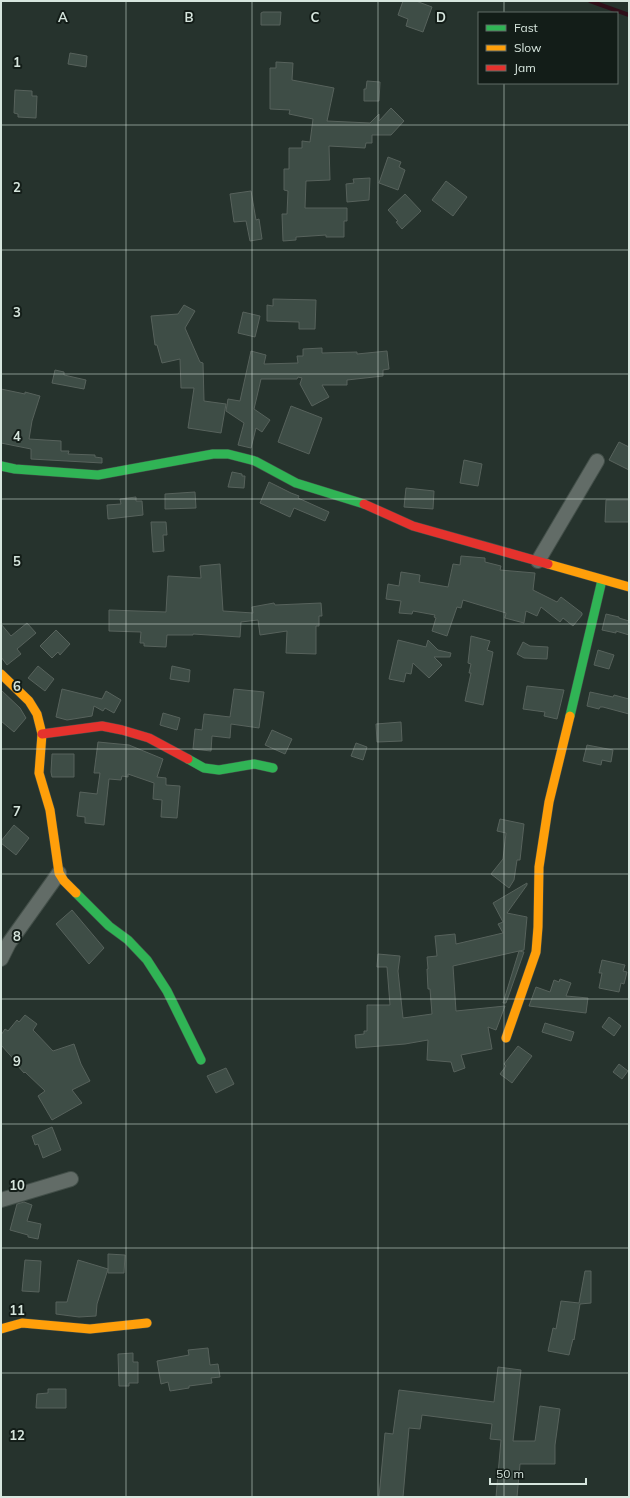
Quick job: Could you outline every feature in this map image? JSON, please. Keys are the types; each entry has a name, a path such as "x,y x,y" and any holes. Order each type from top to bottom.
{"street":[{"path":"1,466 15,469 98,475 212,454 228,454 255,462 296,483 371,506 413,526 629,587"},
{"path":"538,561 597,461"},
{"path":"506,1038 536,952 539,867 549,802 602,580"},
{"path":"1,674 29,702 37,714 42,734 39,773 50,810 59,872 64,881 109,926 128,940 147,960 167,991 201,1060"},
{"path":"42,734 102,726 149,738 204,768 219,770 254,764 273,768"},
{"path":"1,960 9,943 59,872"},
{"path":"1,1200 71,1179"},
{"path":"1,1329 22,1323 90,1329 147,1323"}],"building":[{"path":"403,1 416,1 432,7 423,32 406,26 408,19 398,15"},
{"path":"281,12 280,25 261,25 261,13"},
{"path":"70,53 87,56 86,67 68,64"},
{"path":"276,62 293,63 292,80 334,88 327,121 370,123 379,114 379,121 391,108 404,121 391,135 372,135 372,143 366,143 365,148 329,146 330,180 306,181 305,208 347,208 347,221 344,221 344,237 326,237 326,235 296,237 296,240 283,241 282,214 287,214 288,191 284,190 284,169 289,169 289,148 302,148 302,141 310,142 313,119 289,114 290,110 270,109 270,68 276,68"},
{"path":"367,81 380,82 379,101 364,101 364,89 366,89"},
{"path":"15,90 32,91 32,96 37,96 36,118 18,117 18,114 14,113"},
{"path":"388,157 401,162 399,167 405,170 398,190 379,183"},
{"path":"370,178 369,200 347,202 346,184 354,183 353,179"},
{"path":"446,181 467,197 453,216 432,200"},
{"path":"251,191 256,220 259,219 262,239 250,241 246,221 234,222 230,194"},
{"path":"405,194 421,211 402,229 396,222 398,221 388,210"},
{"path":"273,299 316,300 315,329 299,329 299,322 267,321 267,305 273,306"},
{"path":"184,305 195,311 185,328 200,362 203,363 204,401 226,404 221,433 188,428 194,388 181,388 180,359 162,363 157,345 155,345 151,316 178,314"},
{"path":"243,312 260,316 255,337 238,333"},
{"path":"322,348 322,353 357,352 357,354 387,351 389,369 383,370 383,376 347,380 347,385 322,385 329,397 312,406 300,384 302,378 261,379 254,409 270,420 262,432 256,428 251,448 238,445 244,423 226,411 228,399 240,401 251,351 266,355 264,364 298,363 297,356 303,356 303,349"},
{"path":"55,370 64,372 64,375 86,380 84,389 52,383"},
{"path":"1,389 25,394 25,392 40,396 32,421 29,439 61,441 61,451 69,451 68,454 95,455 95,457 102,458 102,463 31,459 31,449 1,443"},
{"path":"291,406 322,418 309,454 278,442"},
{"path":"619,442 629,447 629,470 609,460"},
{"path":"464,460 482,464 478,486 460,483"},
{"path":"232,472 245,476 244,488 228,487"},
{"path":"269,482 299,496 298,498 329,512 325,521 294,508 290,517 260,503"},
{"path":"406,488 434,491 433,509 404,507"},
{"path":"195,492 196,508 165,509 165,494"},
{"path":"136,497 136,501 142,501 143,515 108,519 107,505 121,504 120,499"},
{"path":"606,500 629,500 629,522 605,522"},
{"path":"151,522 166,522 167,535 163,535 164,551 153,552"},
{"path":"461,556 485,558 485,562 501,566 500,570 535,573 533,590 557,602 561,597 582,613 582,615 573,626 563,618 560,622 541,607 537,616 526,611 524,623 505,618 506,613 463,600 461,608 457,607 447,636 432,631 436,618 434,617 435,615 413,611 412,614 399,613 401,601 386,599 388,584 399,586 401,572 420,575 419,582 448,587 453,564 460,565"},
{"path":"220,564 223,611 253,613 252,607 274,603 275,605 321,603 322,616 319,616 319,626 316,626 316,654 286,653 287,631 260,635 258,620 241,622 240,637 193,634 167,635 166,647 144,646 144,643 140,643 141,632 109,631 109,610 166,612 168,576 201,578 200,566"},
{"path":"606,614 629,621 629,635 616,631 616,633 602,630"},
{"path":"27,623 36,633 17,649 21,654 7,665 1,657 1,624 11,636"},
{"path":"56,630 70,644 60,655 58,652 52,658 40,646"},
{"path":"471,636 490,641 487,650 493,652 483,705 465,701 471,673 469,673 471,664 468,663"},
{"path":"398,640 426,647 428,640 438,650 451,653 450,657 434,657 442,665 429,678 413,663 411,674 406,673 404,682 389,679"},
{"path":"523,642 530,646 548,647 547,659 524,658 517,654"},
{"path":"598,650 614,655 609,669 594,665"},
{"path":"38,666 54,679 45,691 28,678"},
{"path":"172,666 190,670 189,682 170,679"},
{"path":"527,686 564,690 557,719 544,716 545,712 523,709"},
{"path":"62,689 102,699 106,691 121,700 114,713 105,708 103,711 94,706 92,716 67,720 56,717"},
{"path":"234,689 264,692 259,728 231,724 230,738 212,736 211,751 193,749 195,729 202,730 204,714 230,717"},
{"path":"1,690 20,708 26,718 14,732 1,721"},
{"path":"590,692 613,697 614,695 629,699 629,714 603,707 600,707 599,709 587,706"},
{"path":"163,713 180,718 177,730 160,725"},
{"path":"401,722 402,741 377,742 376,724"},
{"path":"272,730 292,739 285,754 265,745"},
{"path":"98,742 129,745 163,759 157,777 166,778 166,785 180,786 177,818 161,817 162,800 153,799 154,783 128,774 128,777 122,776 121,780 109,779 104,825 85,823 85,817 77,816 80,792 97,794 100,773 94,773"},
{"path":"356,743 367,747 363,760 351,756"},
{"path":"587,745 613,750 611,762 602,760 601,765 583,761"},
{"path":"52,754 74,754 74,777 52,777"},
{"path":"500,819 524,824 520,860 517,860 514,880 509,888 491,874 503,859 506,833 497,831"},
{"path":"14,825 29,838 16,855 1,843"},
{"path":"527,883 507,913 527,917 524,950 453,966 456,1011 505,1006 496,1030 488,1027 492,1049 461,1055 465,1068 454,1072 451,1062 427,1060 428,1040 405,1044 356,1048 355,1035 364,1034 364,1031 367,1031 367,1005 390,1005 387,967 377,967 378,954 400,956 398,971 403,1018 432,1014 430,989 428,989 427,957 437,956 435,936 455,934 456,944 503,933 498,924 503,922 493,903"},
{"path":"72,910 104,948 89,964 56,924"},
{"path":"519,951 524,952 506,1003 503,1003"},
{"path":"602,960 625,965 623,971 627,972 624,984 621,983 619,992 599,988 602,973 599,973"},
{"path":"560,979 571,983 566,996 588,998 586,1013 529,1006 536,987 550,992 554,980 559,982"},
{"path":"25,1015 37,1024 33,1030 53,1051 74,1044 81,1064 90,1081 72,1090 82,1103 52,1120 38,1096 45,1091 25,1072 24,1073 1,1045 1,1035 5,1029 8,1031 17,1020 19,1022"},
{"path":"609,1017 621,1026 614,1036 602,1027"},
{"path":"545,1023 574,1032 571,1041 542,1032"},
{"path":"518,1046 532,1056 512,1083 500,1074 506,1066 504,1064"},
{"path":"619,1064 628,1071 622,1079 613,1072"},
{"path":"226,1068 234,1084 216,1093 207,1076"},
{"path":"52,1127 61,1150 43,1158 38,1144 35,1145 32,1136"},
{"path":"24,1202 32,1205 27,1221 41,1224 38,1239 10,1230 17,1204"},
{"path":"108,1254 125,1255 124,1273 108,1273"},
{"path":"25,1260 41,1261 39,1292 22,1291"},
{"path":"78,1260 108,1269 97,1304 96,1316 79,1317 56,1314 56,1302 67,1302"},
{"path":"585,1271 591,1271 591,1303 580,1304 574,1340 573,1339 569,1355 548,1351 553,1328 556,1329 561,1301 579,1303"},
{"path":"208,1348 210,1365 218,1364 220,1377 211,1378 212,1383 189,1386 189,1388 170,1391 168,1382 161,1384 157,1361 189,1355 188,1350"},
{"path":"133,1353 133,1362 138,1362 138,1383 129,1383 129,1386 119,1386 118,1354"},
{"path":"498,1367 521,1370 513,1441 535,1441 540,1406 560,1409 555,1445 555,1464 520,1464 517,1497 496,1497 501,1440 490,1439 492,1424 422,1415 420,1429 409,1428 403,1497 379,1497 385,1433 393,1434 399,1390 494,1402"},
{"path":"48,1389 66,1389 66,1408 36,1408 37,1394 48,1393"}],"waterway":[{"path":"590,1 629,15"}],"traffic: fast":[{"path":"1,466 15,469 98,475 213,454 228,454 255,461 296,483 364,504"},
{"path":"570,716 602,580"},
{"path":"188,759 204,768 219,770 254,764 273,768"},
{"path":"76,893 109,926 128,940 147,960 167,991 201,1060"}],"traffic: slow":[{"path":"548,564 629,587"},
{"path":"1,674 29,701 37,714 42,734 39,773 50,810 59,873 64,881 76,893"},
{"path":"506,1038 536,952 539,867 549,802 570,716"},
{"path":"1,1329 22,1323 90,1329 147,1323"}],"traffic: jam":[{"path":"364,504 413,526 548,564"},
{"path":"42,734 102,726 149,738 188,759"}]}
